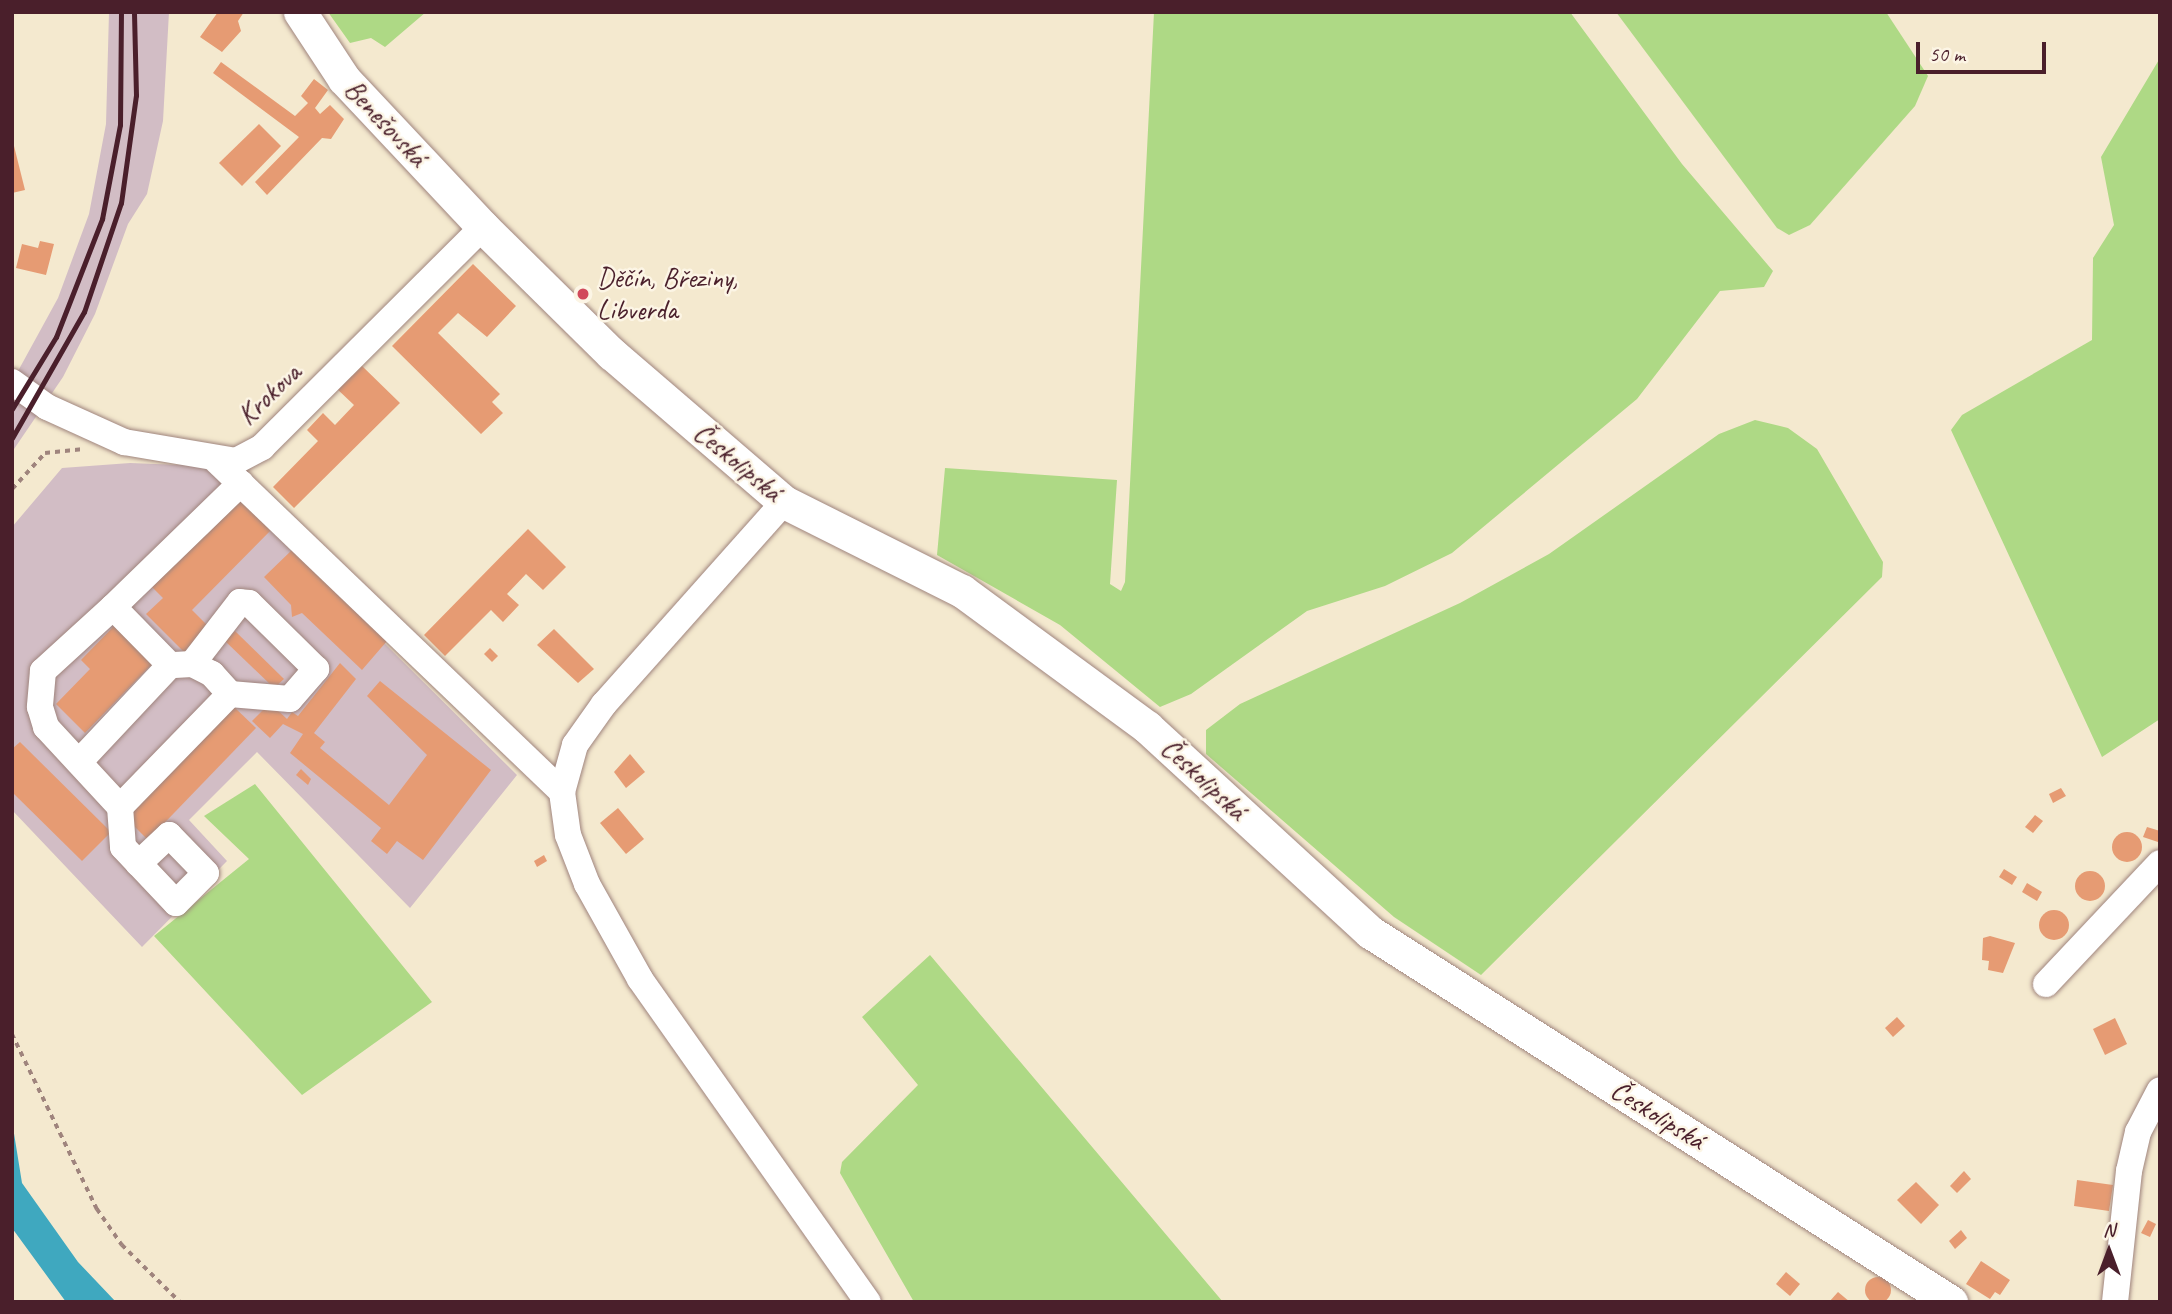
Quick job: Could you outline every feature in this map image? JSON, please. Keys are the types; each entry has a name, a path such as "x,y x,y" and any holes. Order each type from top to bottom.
{"main road":[{"name":"Benešovská","path":"300,12 344,79 483,226"},
{"name":"Českolipská","path":"483,226 612,354 785,502 962,591 1147,727 1370,932 1951,1302"}],"street":[{"name":"Krokova","path":"12,382 47,407 124,442 216,461 236,461 262,447 483,226"},
{"path":"216,461 562,792"},
{"path":"138,864 122,848 120,807 46,727 40,707 43,671 241,483"},
{"path":"785,502 604,704 575,746 562,792 568,835 587,884 640,979 868,1302"},
{"path":"79,762 181,665 240,602 249,603 316,669 290,698 230,694 212,674 181,665 113,607"},
{"path":"120,807 230,694"},
{"path":"2046,984 2160,863"},
{"path":"2115,1302 2129,1171 2138,1132 2160,1090"}],"path":[{"path":"12,489 56,447 124,442"},
{"path":"12,1034 97,1209 122,1245 180,1302"}],"shaded area":[{"path":"109,12 169,12 163,121 147,194 128,224 95,314 63,377 12,452 12,382 58,298 89,214 106,124"},
{"path":"130,463 206,466 517,775 410,908 257,752 189,820 227,861 142,947 12,810 12,527 62,468"}],"green space":[{"path":"328,12 426,12 385,47 371,38 350,43"},
{"path":"1154,12 1570,12 1682,164 1773,271 1764,287 1720,291 1637,399 1452,553 1385,586 1307,611 1191,694 1160,707 1060,625 937,555 945,468 1117,480 1110,584 1121,591 1125,582"},
{"path":"1616,12 1886,12 1928,76 1915,106 1810,225 1789,235 1777,228"},
{"path":"2160,58 2160,719 2102,757 1951,430 1962,415 2092,340 2093,258 2114,225 2101,157"},
{"path":"1755,420 1788,428 1817,449 1883,562 1882,577 1481,975 1394,917 1206,754 1206,730 1240,704 1460,603 1549,554 1719,434"},
{"path":"255,784 432,1002 302,1095 154,936 249,859 204,816"},
{"path":"930,955 1223,1302 914,1302 840,1173 842,1162 918,1085 862,1017"}],"water":[{"path":"12,1121 22,1183 78,1262 116,1302 66,1302 12,1228"}],"building":[{"path":"218,12 244,12 238,21 241,31 222,52 200,37"},
{"path":"221,62 295,116 308,103 301,96 314,79 328,90 315,108 320,114 330,105 344,119 331,139 322,138 267,195 255,182 299,137 213,73"},
{"path":"259,124 281,146 242,186 219,163"},
{"path":"12,138 25,190 12,193"},
{"path":"40,241 54,244 46,275 16,268 22,244 38,248"},
{"path":"473,264 516,306 487,337 458,313 438,333 500,394 492,402 503,413 481,434 392,346"},
{"path":"361,365 400,403 294,508 273,487 318,441 307,430 323,413 335,425 354,405 336,388"},
{"path":"241,497 273,528 192,610 210,628 186,654 146,614 163,598 152,587"},
{"path":"528,529 566,567 543,590 526,574 507,594 519,605 503,622 491,610 445,656 424,635"},
{"path":"293,549 387,641 362,670 302,613 292,617 291,605 264,577"},
{"path":"114,626 152,664 85,733 56,704 90,669 81,660"},
{"path":"554,629 594,669 578,683 537,645"},
{"path":"235,631 284,679 274,688 225,641"},
{"path":"490,648 498,656 492,662 484,654"},
{"path":"340,663 356,679 314,733 325,742 320,748 389,805 427,755 367,696 380,681 491,770 423,860 397,841 387,854 371,841 381,828 290,753 303,734 283,724 270,738 252,721 270,703 287,719 292,712 298,716"},
{"path":"232,705 256,728 148,840 124,816"},
{"path":"20,742 111,832 82,861 12,792 12,749"},
{"path":"630,754 645,772 626,788 614,772"},
{"path":"301,769 311,779 308,785 296,775"},
{"path":"2061,788 2066,796 2053,803 2049,794"},
{"path":"618,808 644,839 626,854 600,823"},
{"path":"2035,815 2043,821 2033,833 2025,827"},
{"path":"2147,827 2160,831 2158,842 2143,837"},
{"path":"2127,832 2133,833 2141,841 2141,853 2133,861 2127,862 2121,861 2113,853 2112,847 2113,841 2121,833"},
{"path":"544,855 547,861 537,867 534,861"},
{"path":"2004,869 2017,877 2012,885 1999,877"},
{"path":"2090,871 2096,872 2104,880 2104,892 2096,900 2090,901 2084,900 2076,892 2075,886 2076,880 2084,872"},
{"path":"2027,883 2042,892 2037,901 2022,892"},
{"path":"2054,910 2064,915 2069,925 2064,935 2054,940 2044,935 2039,925 2044,915"},
{"path":"1990,936 2015,943 2003,973 1988,970 1989,961 1982,960 1983,938"},
{"path":"1897,1017 1905,1026 1893,1037 1885,1028"},
{"path":"2115,1018 2127,1044 2105,1055 2093,1029"},
{"path":"1964,1171 1971,1179 1957,1193 1950,1186"},
{"path":"2077,1180 2113,1185 2109,1211 2074,1206"},
{"path":"1916,1182 1939,1205 1921,1224 1897,1200"},
{"path":"2148,1220 2156,1224 2150,1237 2141,1233"},
{"path":"1961,1230 1967,1238 1955,1249 1949,1241"},
{"path":"1981,1261 2010,1280 2000,1295 1995,1292 1990,1299 1966,1284"},
{"path":"1786,1272 1800,1284 1790,1296 1776,1284"},
{"path":"1878,1277 1887,1281 1891,1290 1887,1299 1878,1303 1869,1299 1865,1290 1869,1281"},
{"path":"1838,1292 1850,1302 1829,1302"}],"railway":[{"path":"12,409 56,337 102,219 120,125 121,12"},
{"path":"12,438 84,312 121,203 136,95 134,12"}],"place":[{"name":"Děčín, Březiny, Libverda","path":"583,294"}]}
